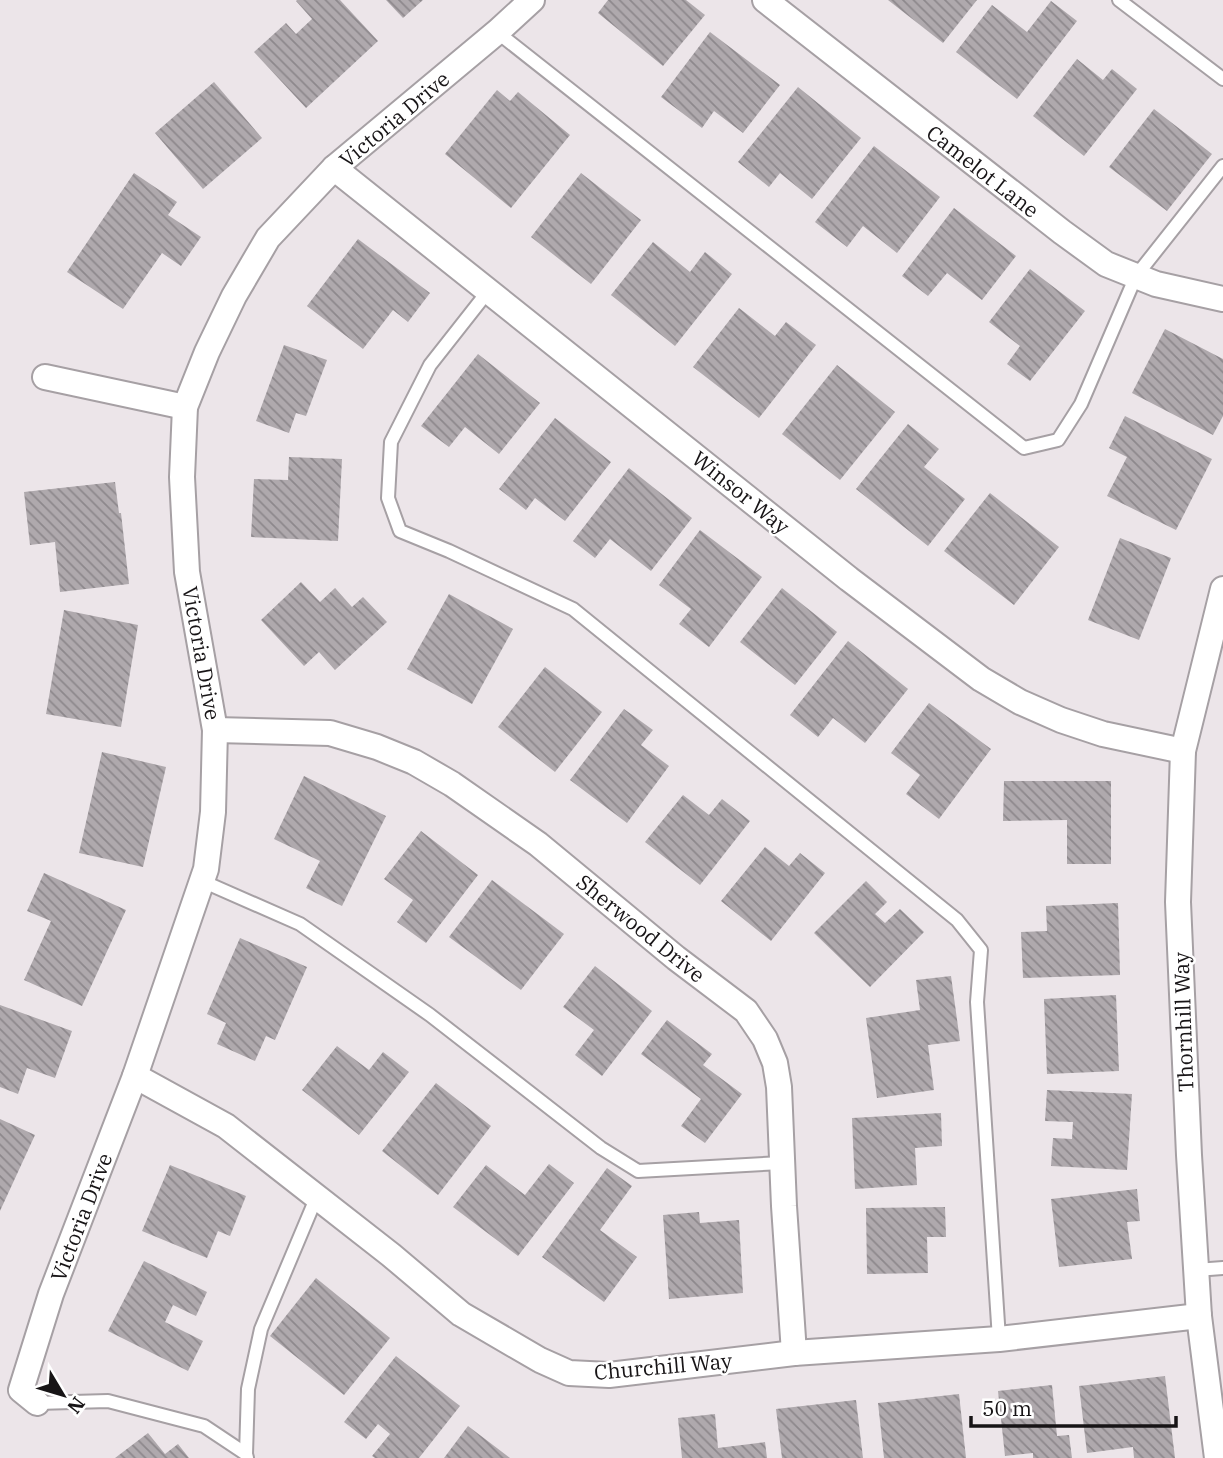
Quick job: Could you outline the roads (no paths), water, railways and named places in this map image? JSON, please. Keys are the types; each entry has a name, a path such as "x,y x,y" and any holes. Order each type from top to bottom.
{"street":[{"name":"Victoria Drive","path":"37,1402 21,1390 51,1294 135,1076 206,869 214,812 215,730 187,572 182,477 185,407 228,307 268,238 334,169 532,0"},
{"name":"Camelot Lane","path":"765,0 1106,264 1156,284 1223,299"},
{"name":"Winsor Way","path":"334,169 849,579 981,680 1020,702 1061,720 1103,734 1183,751"},
{"path":"45,377 185,407"},
{"name":"Thornhill Way","path":"1217,1458 1199,1316 1178,902 1183,751 1223,589"},
{"name":"Sherwood Drive","path":"215,730 330,733 377,747 414,762 452,784 538,844 676,958 746,1011 765,1039 775,1063 779,1087 794,1353"},
{"name":"Churchill Way","path":"135,1076 226,1126 391,1255 461,1314 540,1360 569,1373 609,1375 794,1353 999,1339 1199,1316"}],"lane":[{"path":"1119,0 1223,79"},
{"path":"497,32 1024,448 1058,440 1081,404 1136,276 1223,166"},
{"path":"489,290 430,365 391,442 388,498 400,531 573,609 957,920 981,950 977,1002 999,1339"},
{"path":"202,881 300,924 430,1015 601,1148 638,1171 782,1163"},
{"path":"247,1456 248,1389 261,1329 317,1196"},
{"path":"1196,1270 1223,1268"},
{"path":"37,1402 108,1401 204,1426 247,1456"}]}
